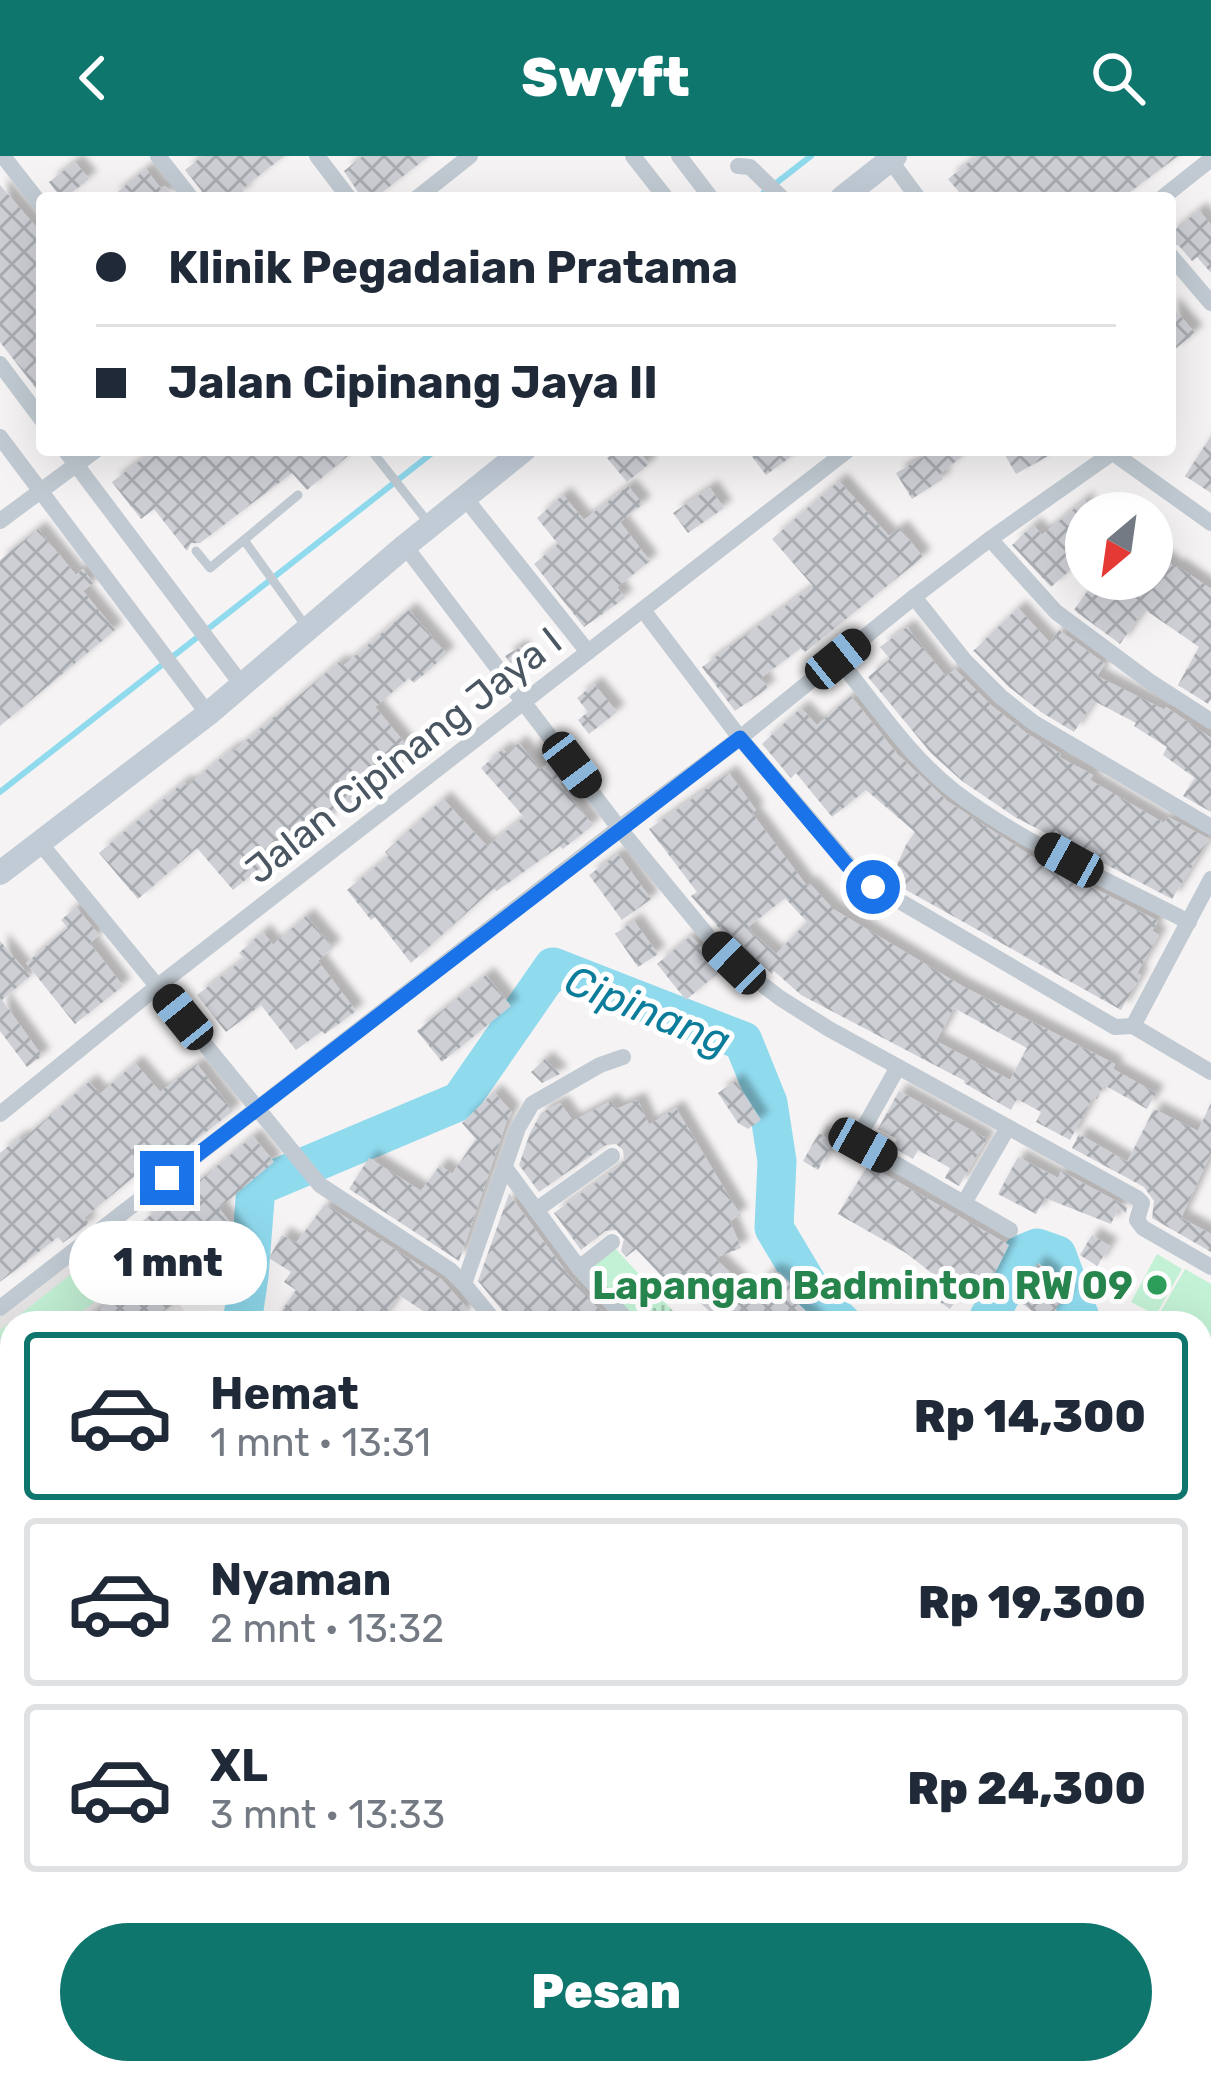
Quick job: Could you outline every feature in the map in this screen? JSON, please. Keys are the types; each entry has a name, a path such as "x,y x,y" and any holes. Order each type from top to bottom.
{"main road":[{"path":"850,192 893,158"},
{"path":"0,873 208,714 516,456"}],"street":[{"path":"3,156 36,198"},
{"path":"158,156 186,192"},
{"path":"316,156 345,192"},
{"path":"425,192 470,156"},
{"path":"633,156 660,192"},
{"path":"679,156 706,192"},
{"path":"893,158 915,192"},
{"path":"1170,192 1211,159"},
{"path":"738,166 750,167 776,192"},
{"path":"1176,262 1211,303"},
{"path":"0,364 36,412"},
{"path":"0,437 208,714"},
{"name":"Jalan Cipinang Jaya I","path":"0,1114 840,456"},
{"path":"0,1308 740,738 914,597 1105,456"},
{"path":"1117,456 1211,523"},
{"path":"0,521 71,458 242,685"},
{"path":"465,497 588,652"},
{"path":"990,539 1056,612 1211,721"},
{"path":"405,546 620,828 734,963 829,1029 1137,1198 1142,1203 1137,1220 1143,1228 1211,1267"},
{"path":"914,597 965,661 1017,710 1211,827"},
{"path":"643,610 740,738 860,878 1115,1028 1133,1026 1211,1072"},
{"path":"838,659 918,758 954,791 1027,837 1189,922"},
{"path":"40,843 320,1185 450,1270 486,1311"},
{"path":"1133,1026 1211,880"},
{"path":"464,1283 518,1128 532,1104 600,1065 622,1058"},
{"path":"898,1066 862,1131 863,1145 1010,1230"},
{"path":"964,1203 1007,1129"},
{"path":"536,1210 612,1156"},
{"path":"506,1169 579,1268 619,1311"},
{"path":"579,1268 612,1242"}],"lane":[{"path":"375,456 430,526"},
{"path":"196,551 210,568 298,495"},
{"path":"244,541 308,628"}],"shaded area":[{"path":"115,1222 184,1310 183,1311 4,1311"}],"green space":[{"path":"614,1247 673,1311 624,1311 587,1271"},
{"name":"Lapangan Badminton RW 09","path":"1157,1254 1182,1269 1158,1311 1131,1302"},
{"path":"1185,1269 1211,1284 1211,1311 1161,1311"},
{"path":"74,1272 96,1301 83,1311 24,1311"}],"building":[{"path":"203,156 284,156 243,192 202,192 185,170"},
{"path":"363,156 429,156 383,192 358,192 344,171"},
{"path":"977,156 1178,156 1130,192 959,192 948,179"},
{"path":"75,162 89,179 73,192 56,192 49,182"},
{"path":"146,169 161,189 165,186 170,192 117,192"},
{"path":"0,185 36,227 36,388 0,342"},
{"path":"1199,210 1211,225 1211,273 1197,257 1192,261 1176,245 1176,229"},
{"path":"1176,311 1195,333 1176,348"},
{"path":"1211,436 1211,493 1185,476"},
{"path":"146,456 348,456 307,490 292,473 200,543 191,543 187,551 154,509 141,519 112,482"},
{"path":"643,456 649,464 627,482 607,458"},
{"path":"752,456 792,456 766,475"},
{"path":"925,456 962,456 940,474 943,479 912,499 896,473"},
{"path":"1006,456 1048,456 1016,474"},
{"path":"839,481 889,536 900,528 923,557 805,652 801,648 761,678 768,688 735,711 702,667 813,586 772,539"},
{"path":"628,486 643,504 620,522 650,561 617,587 625,598 584,627 534,564 558,544 537,518 563,495 584,520"},
{"path":"710,488 724,508 688,533 673,513"},
{"path":"1065,516 1065,575 1051,587 1012,545 1033,525 1042,535"},
{"path":"38,529 76,575 83,569 93,583 83,591 115,630 0,726 0,560"},
{"path":"1173,566 1211,589 1208,704 1178,685 1199,647 1144,609 1120,644 1074,610 1081,600 1173,600"},
{"path":"1018,608 1050,643 1059,630 1105,664 1097,676 1166,707 1211,738 1211,812 1183,796 1195,778 1163,755 1167,747 1136,723 1094,701 1074,732 1009,687 973,651"},
{"path":"409,610 447,654 414,683 409,678 375,707 414,754 280,860 276,855 233,890 197,848 138,899 99,853"},
{"path":"907,627 946,677 955,669 1026,733 1093,775 1090,780 1164,823 1168,817 1209,839 1172,899 1015,817 931,753 868,677 890,659 880,647"},
{"path":"520,647 532,666 519,675 505,656"},
{"path":"594,684 617,712 589,734 578,720 588,712 577,698"},
{"path":"851,696 897,754 947,801 1031,856 1158,921 1152,931 1159,935 1121,1010 890,881 915,832 866,790 832,817 796,773 791,778 762,744 801,708 817,725"},
{"path":"519,743 540,769 551,760 566,779 560,784 593,825 497,891 494,888 411,963 347,890 389,856 385,852 443,799 487,846 524,817 481,768 503,749 507,753"},
{"path":"729,773 756,810 752,813 807,886 833,909 962,986 1115,1064 1113,1069 1156,1093 1147,1109 1104,1085 1070,1140 1036,1122 1041,1112 1017,1099 1011,1110 801,995 738,943 734,945 691,896 697,892 649,829","holes":["785,898 807,922 776,954 747,928","954,1008 1027,1048 1010,1080 936,1041"]},
{"path":"618,854 651,899 622,920 589,875"},
{"path":"76,907 99,935 90,943 123,986 75,1024 26,963 68,928 61,920"},
{"path":"306,916 333,947 318,961 356,1011 296,1050 261,1005 226,1032 197,995 244,959 239,953 263,932 273,945"},
{"path":"634,921 658,954 638,967 615,934"},
{"path":"691,936 713,960 710,963 718,973 686,1000 657,964"},
{"path":"0,941 30,976 2,1000 42,1056 27,1067 0,1031"},
{"path":"486,975 511,1006 442,1062 417,1031"},
{"path":"545,1059 560,1074 542,1083 531,1072"},
{"path":"135,1063 160,1092 197,1064 233,1111 170,1160 162,1149 132,1171 136,1175 84,1218 89,1223 63,1243 58,1237 0,1282 0,1153 89,1082 100,1094"},
{"path":"736,1081 761,1120 748,1129 738,1123 718,1093"},
{"path":"899,1091 987,1139 959,1186 945,1178 950,1168 918,1150 913,1159 892,1147 897,1139 878,1129"},
{"path":"494,1092 512,1112 459,1261 349,1189 369,1158 421,1191 440,1165 452,1174 476,1139 462,1123"},
{"path":"638,1100 649,1125 676,1108 740,1215 730,1221 741,1248 715,1258 750,1292 772,1270 779,1272 803,1295 796,1302 806,1311 709,1311 694,1297 689,1302 636,1249 626,1257 621,1251 624,1239 616,1230 605,1231 581,1250 554,1213 619,1166 623,1150 616,1144 606,1145 539,1192 519,1165 541,1113 560,1103 573,1121 611,1101 616,1109"},
{"path":"1211,1103 1211,1153 1181,1218 1211,1234 1211,1252 1152,1218 1154,1201 1144,1187 1072,1148 1079,1134 1127,1162 1154,1109 1198,1131"},
{"path":"819,1133 834,1142 818,1170 803,1161"},
{"path":"253,1136 274,1162 219,1208 248,1247 164,1311 97,1311 109,1302 79,1263 104,1243 110,1250 116,1244 135,1267 159,1245 141,1222"},
{"path":"1018,1157 1058,1178 1061,1171 1127,1207 1126,1213 1118,1209 1111,1224 1045,1198 1036,1214 998,1194"},
{"path":"868,1165 1009,1245 981,1301 963,1290 950,1309 933,1297 943,1282 906,1253 838,1214"},
{"path":"509,1194 569,1276 602,1311 503,1311 478,1281"},
{"path":"325,1204 442,1280 467,1308 423,1311 399,1295 388,1311 281,1311 296,1290 284,1282 291,1272 269,1258 282,1235 296,1243"},
{"path":"1092,1235 1110,1246 1097,1266 1080,1255"},
{"path":"1038,1263 1068,1294 1054,1311 1032,1311 1013,1297"}],"waterway":[{"path":"765,192 811,156"},
{"path":"0,792 428,456"},
{"name":"Cipinang","path":"244,1311 256,1187 460,1101 553,967 743,1041 768,1103 777,1161 774,1228 817,1300 829,1311"},
{"name":"Cipinang","path":"992,1311 1022,1254 1037,1248 1057,1255 1078,1311"}],"place":[{"name":"Lapangan Badminton RW 09","path":"1157,1285"}],"route":[{"path":"167,1178 740,738 847,865 873,887"}]}
